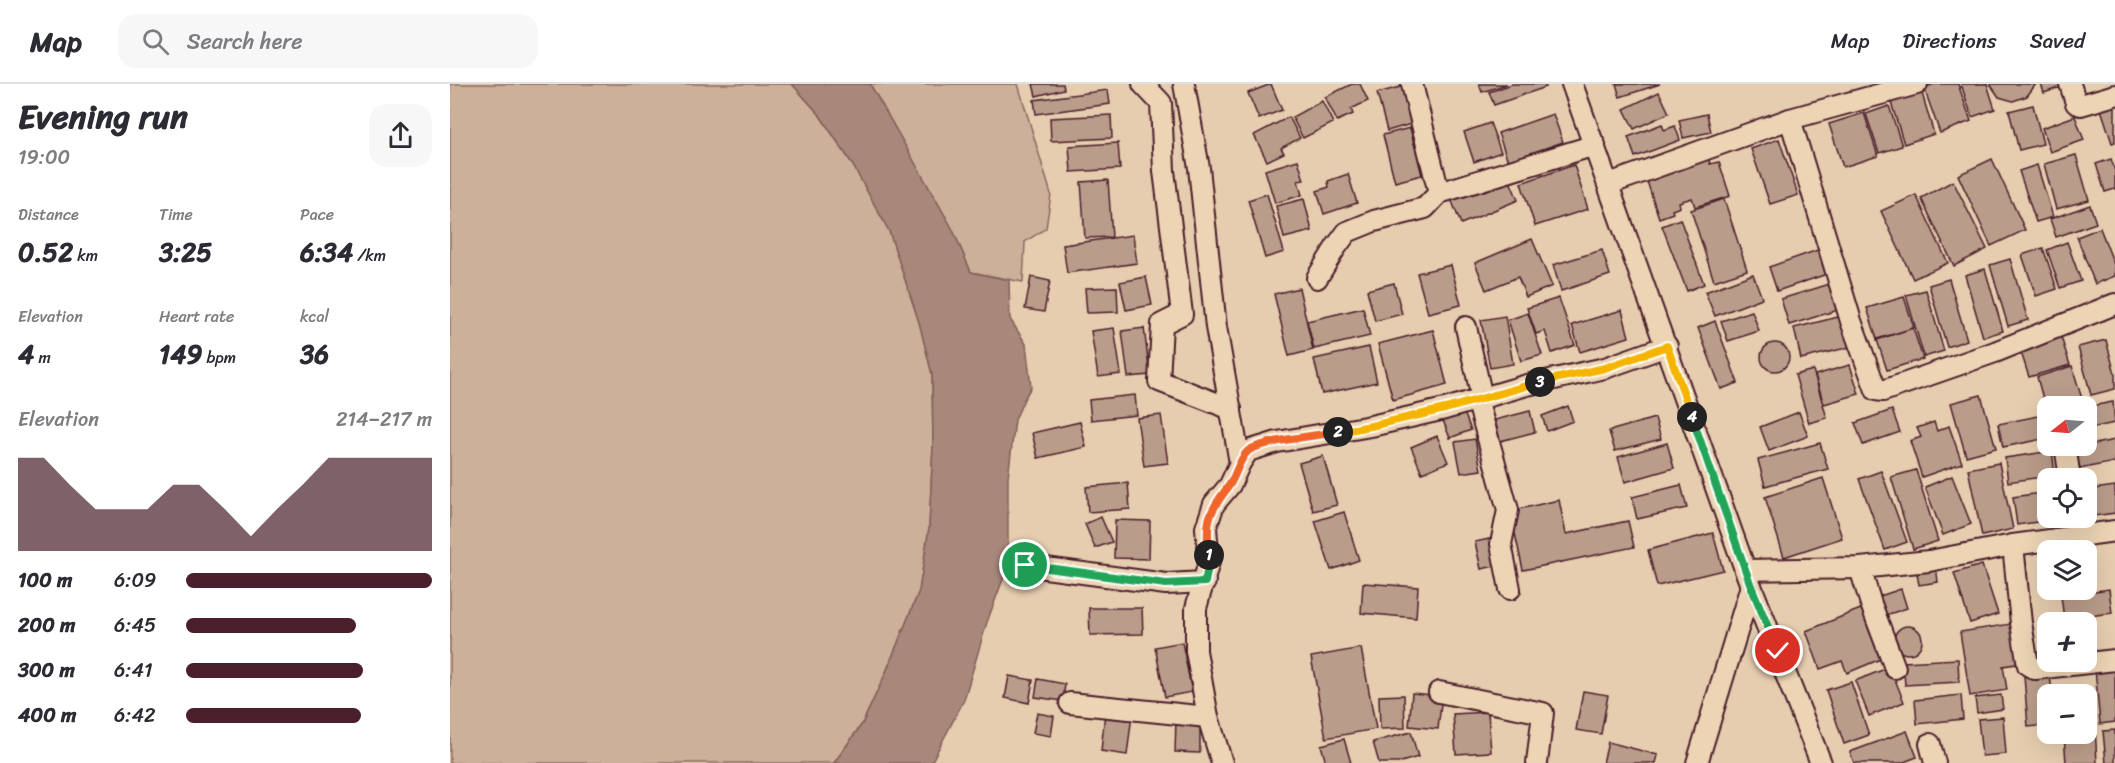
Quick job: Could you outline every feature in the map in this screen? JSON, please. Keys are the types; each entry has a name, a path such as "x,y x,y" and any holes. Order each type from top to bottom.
{"street":[{"path":"1143,84 1161,103 1164,171 1182,314 1162,324 1159,381 1231,409"},
{"path":"1184,84 1199,168 1216,327 1240,463"},
{"path":"1412,84 1439,193"},
{"path":"1572,84 1748,578 1821,763"},
{"path":"1609,184 1790,119 1917,84"},
{"path":"2070,84 2076,103 2080,105 2115,95"},
{"path":"1790,119 1851,321 1876,390 1883,391 1995,352 2115,304"},
{"path":"1317,278 1347,232 1374,221 1425,208 1439,193 1595,145"},
{"path":"1466,327 1480,398 1508,510 1501,544 1510,589"},
{"path":"1222,763 1208,717 1196,651 1196,608 1209,562 1206,528 1214,504 1230,485 1248,451 1277,442 1371,426 1527,384 1605,368 1667,346"},
{"path":"1748,578 1929,561 2013,545 2073,528"},
{"path":"2086,528 2115,531"},
{"path":"2013,545 2028,665 2035,669 2115,660"},
{"path":"1015,564 1166,584 1205,582"},
{"path":"1860,568 1874,614 1895,668"},
{"path":"1697,763 1748,578"},
{"path":"1439,692 1543,713 1537,763"},
{"path":"1070,703 1208,717"}],"shaded area":[{"path":"450,84 792,84 819,114 851,162 889,231 919,322 932,374 933,445 929,528 919,591 862,724 834,763 450,763"},
{"path":"792,84 870,84 952,228 971,272 1009,280 1010,319 1026,344 1031,387 1015,420 1008,478 1008,566 987,622 964,700 931,763 834,763 862,724 919,591 929,528 933,445 932,374 919,322 889,231 851,162 819,114"},
{"path":"870,84 1018,84 1051,194 1046,228 1025,242 1023,282 971,272 952,228"}],"building":[{"path":"1033,84 1063,84 1064,89 1036,96"},
{"path":"1271,84 1282,110 1259,119 1248,93"},
{"path":"1352,84 1360,84 1368,101 1351,109 1353,114 1337,121 1325,97"},
{"path":"1479,84 1507,84 1482,92"},
{"path":"1512,84 1545,84 1546,87 1494,105 1489,92"},
{"path":"1616,84 1660,84 1620,97"},
{"path":"1934,84 1958,84 1971,121 1940,133 1924,88"},
{"path":"1961,84 1987,84 1995,109 1972,117"},
{"path":"1990,84 2036,84 2027,96 2013,101 1999,97"},
{"path":"2041,84 2067,84 2067,85 2044,93"},
{"path":"1408,85 1418,122 1387,131 1377,93"},
{"path":"1108,90 1110,104 1036,114 1034,100"},
{"path":"1921,90 1934,134 1904,144 1890,99"},
{"path":"1659,92 1669,113 1634,129 1624,109"},
{"path":"2115,98 2115,142 2112,143 2099,103"},
{"path":"1322,101 1333,123 1303,138 1292,117"},
{"path":"2033,105 2043,144 2019,150 2009,111"},
{"path":"1889,106 1902,146 1879,153 1866,114"},
{"path":"1864,113 1878,156 1843,167 1829,124"},
{"path":"1553,114 1563,142 1508,161 1498,133"},
{"path":"1707,114 1711,132 1683,138 1679,120"},
{"path":"1111,115 1112,138 1051,141 1050,118"},
{"path":"2075,116 2084,140 2050,152 2042,128"},
{"path":"1289,117 1300,138 1281,148 1284,153 1267,161 1254,135"},
{"path":"1490,123 1501,152 1474,162 1464,132"},
{"path":"1662,124 1664,130 1675,126 1680,140 1635,157 1628,137"},
{"path":"1410,128 1422,175 1395,182 1383,135"},
{"path":"1779,139 1798,195 1770,204 1751,149"},
{"path":"1118,143 1120,169 1071,172 1069,146"},
{"path":"2076,155 2089,200 2056,209 2044,164"},
{"path":"1708,156 1710,164 1719,162 1730,196 1695,207 1692,198 1679,202 1680,207 1672,210 1673,213 1659,218 1645,175"},
{"path":"1992,159 2025,230 1991,246 1958,175"},
{"path":"2111,159 2115,171 2115,189 2105,192 2096,164"},
{"path":"1298,160 1304,180 1298,181 1302,195 1275,203 1265,170"},
{"path":"1574,165 1588,209 1535,226 1521,183"},
{"path":"2037,165 2053,217 2036,222 2019,171"},
{"path":"1348,174 1357,203 1324,214 1317,191 1329,187 1328,181"},
{"path":"1508,176 1518,200 1461,224 1451,199"},
{"path":"1108,180 1112,237 1085,238 1081,182"},
{"path":"1953,181 1987,249 1954,266 1921,198"},
{"path":"1267,194 1284,252 1265,258 1248,200"},
{"path":"1916,195 1948,263 1913,279 1881,211"},
{"path":"1304,199 1312,231 1284,238 1276,206"},
{"path":"1724,199 1747,270 1714,281 1691,210"},
{"path":"2090,205 2096,223 2056,237 2050,219"},
{"path":"1680,219 1704,284 1687,291 1662,226"},
{"path":"2100,228 2115,267 2115,276 2095,284 2077,237"},
{"path":"1133,235 1137,263 1067,273 1063,245"},
{"path":"1532,239 1552,286 1526,297 1518,277 1486,290 1475,263"},
{"path":"2067,242 2081,281 2060,288 2047,250"},
{"path":"2043,248 2057,289 2036,296 2022,255"},
{"path":"1602,250 1610,275 1561,291 1553,265"},
{"path":"1818,250 1827,274 1777,291 1769,267"},
{"path":"2010,259 2028,320 2008,326 1990,265"},
{"path":"1451,265 1461,305 1428,313 1417,273"},
{"path":"1985,269 2003,331 1983,337 1965,275"},
{"path":"1753,274 1762,298 1715,316 1705,292"},
{"path":"1031,277 1050,281 1044,312 1025,309"},
{"path":"1146,277 1152,305 1126,310 1120,282"},
{"path":"1949,279 1967,340 1947,347 1929,285"},
{"path":"1394,283 1402,314 1375,321 1367,290"},
{"path":"1830,284 1838,310 1789,325 1781,299"},
{"path":"1117,287 1118,312 1087,313 1085,288"},
{"path":"1299,288 1313,350 1289,356 1274,294"},
{"path":"1926,290 1944,351 1924,357 1906,295"},
{"path":"1904,297 1914,328 1877,339 1867,308"},
{"path":"1559,298 1575,345 1552,353 1545,331 1536,334 1527,308"},
{"path":"1363,308 1370,336 1314,349 1307,321"},
{"path":"1622,310 1629,337 1580,352 1572,325"},
{"path":"1752,311 1759,331 1728,341 1721,321"},
{"path":"1528,313 1542,355 1521,361 1508,320"},
{"path":"1505,316 1513,364 1490,368 1481,320"},
{"path":"1842,316 1850,347 1801,359 1794,328"},
{"path":"1715,321 1738,383 1721,389 1698,328"},
{"path":"1114,328 1121,374 1098,377 1091,331"},
{"path":"1144,328 1150,375 1128,377 1122,331"},
{"path":"1913,328 1923,359 1887,370 1877,340"},
{"path":"1433,330 1447,385 1393,400 1378,344"},
{"path":"2061,337 2070,365 2029,377 2020,349"},
{"path":"2106,340 2115,374 2115,389 2091,395 2078,347"},
{"path":"1775,343 1785,347 1789,357 1785,367 1775,371 1765,367 1761,357 1765,347"},
{"path":"1369,347 1377,382 1322,394 1314,359"},
{"path":"1850,365 1859,394 1824,404 1815,375"},
{"path":"2072,366 2081,396 2042,396 2037,377"},
{"path":"1813,370 1827,418 1809,423 1795,375"},
{"path":"1135,395 1137,415 1091,420 1089,400"},
{"path":"1981,395 1996,448 1966,456 1951,403"},
{"path":"2113,402 2115,423 2097,427 2097,405"},
{"path":"1568,406 1573,421 1547,431 1542,416"},
{"path":"1463,410 1471,430 1450,438 1442,418"},
{"path":"1892,410 1900,432 1863,445 1855,423"},
{"path":"1530,411 1535,432 1500,441 1495,420"},
{"path":"1799,412 1808,436 1769,451 1760,427"},
{"path":"1161,415 1168,463 1144,466 1137,418"},
{"path":"2037,416 2037,440 2003,447 1998,424"},
{"path":"1655,418 1661,439 1615,451 1609,431"},
{"path":"1080,422 1086,447 1038,458 1032,433"},
{"path":"1934,422 1937,431 1949,426 1962,463 1922,477 1910,441 1921,437 1917,428"},
{"path":"1437,436 1448,462 1422,473 1411,447"},
{"path":"1475,439 1481,470 1461,473 1455,442"},
{"path":"2115,440 2115,462 2078,468 2076,456 2097,456 2097,444"},
{"path":"1667,443 1674,468 1625,482 1618,457"},
{"path":"1820,443 1828,469 1765,486 1758,460"},
{"path":"2037,453 2037,456 2053,456 2054,468 2037,468 2037,478 2008,482 2005,458"},
{"path":"1323,456 1337,505 1313,511 1299,463"},
{"path":"1999,463 2013,529 1982,536 1968,469"},
{"path":"1916,470 1938,541 1913,549 1891,477"},
{"path":"1881,471 1907,542 1885,550 1859,479"},
{"path":"1952,476 1971,524 1943,535 1925,487"},
{"path":"1823,478 1842,538 1784,557 1765,497"},
{"path":"1128,483 1130,509 1088,512 1086,487"},
{"path":"1681,485 1687,508 1637,519 1632,497"},
{"path":"2115,486 2115,513 2097,515 2097,488"},
{"path":"2037,494 2037,522 2017,525 2013,497"},
{"path":"1559,500 1566,534 1628,521 1634,547 1523,570 1510,511"},
{"path":"1344,512 1359,560 1331,570 1315,521"},
{"path":"1101,517 1112,542 1095,548 1085,524"},
{"path":"1115,520 1150,521 1149,559 1114,558"},
{"path":"1713,533 1723,570 1657,586 1648,550"},
{"path":"1494,538 1500,565 1481,569 1475,542"},
{"path":"1936,565 1938,582 1919,585 1916,568"},
{"path":"1982,565 1998,614 1970,623 1954,573"},
{"path":"1363,583 1418,587 1416,618 1361,613"},
{"path":"1901,589 1907,608 1886,615 1880,596"},
{"path":"2109,589 2112,613 2097,615 2097,612 2063,612 2062,600 2097,600 2097,591"},
{"path":"1089,608 1142,608 1143,634 1090,635"},
{"path":"1863,608 1883,658 1847,673 1842,661 1820,669 1806,631"},
{"path":"2017,623 2023,663 2003,666 2007,690 1970,696 1960,632"},
{"path":"1908,626 1918,630 1922,640 1918,650 1908,654 1898,650 1894,640 1898,630"},
{"path":"1182,642 1192,692 1165,697 1155,647"},
{"path":"1361,648 1376,729 1326,738 1311,657"},
{"path":"1958,659 1959,682 1905,685 1903,662"},
{"path":"1890,667 1904,702 1869,716 1855,681"},
{"path":"2115,668 2115,722 2100,724 2095,672 2097,669"},
{"path":"2050,674 2051,684 2037,684 2037,726 2028,727 2024,676"},
{"path":"1009,676 1033,680 1029,703 1005,698"},
{"path":"1038,679 1065,684 1063,701 1035,697"},
{"path":"1851,682 1869,735 1844,744 1826,690"},
{"path":"1583,691 1608,695 1601,734 1576,730"},
{"path":"1412,693 1442,696 1438,729 1409,726"},
{"path":"1404,695 1405,728 1380,729 1379,696"},
{"path":"1961,695 1963,719 1917,724 1915,700"},
{"path":"2001,695 2003,709 1977,713 1975,698"},
{"path":"1105,712 1132,715 1127,755 1101,751"},
{"path":"1488,712 1491,752 1456,754 1453,714"},
{"path":"1037,713 1054,716 1051,736 1033,733"},
{"path":"2003,717 2006,754 1982,756 1978,719"},
{"path":"1176,719 1200,720 1200,753 1175,752"},
{"path":"2115,730 2115,763 2106,763 2103,731"},
{"path":"1907,731 1917,757 1901,763 1854,763 1850,752"},
{"path":"1411,732 1418,757 1398,763 1379,763 1373,742"},
{"path":"1344,739 1351,763 1326,763 1321,745"},
{"path":"1608,742 1658,755 1656,763 1603,763"},
{"path":"2065,744 2096,744 2097,763 2066,763"}],"route":[{"path":"1025,565 1166,584 1205,582 1209,562 1206,528 1214,504 1230,485 1248,451 1277,442 1371,426 1445,409 1527,384 1605,368 1667,346 1751,586 1778,651"}]}
